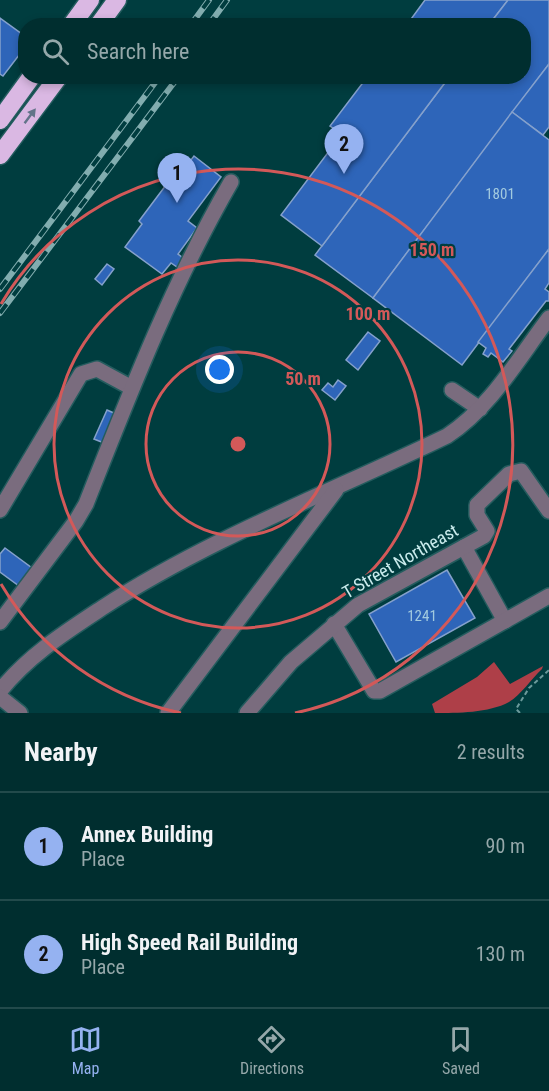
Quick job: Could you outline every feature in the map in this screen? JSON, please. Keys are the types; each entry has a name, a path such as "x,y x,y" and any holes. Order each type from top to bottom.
{"highway":[{"path":"77,18 90,0"},
{"path":"104,18 117,0"},
{"path":"0,120 27,84"},
{"path":"0,155 53,84"}],"lane":[{"path":"0,622 86,504 132,388 198,239 231,183"},
{"path":"0,691 14,674 57,638 164,569 250,526 336,489 447,436 480,409 549,318"},
{"path":"0,510 81,374 97,369 132,388"},
{"path":"452,390 480,409"},
{"name":"T Street Northeast","path":"247,713 291,662 358,605 484,536 487,531 477,515 477,505 508,474 521,471 549,511"},
{"path":"168,713 336,489"},
{"path":"464,547 505,621"},
{"path":"334,624 374,691 380,691 549,596"},
{"path":"0,698 20,713"}],"path":[{"path":"520,713 515,711 529,688 549,670"}],"shaded area":[{"path":"494,662 510,684 543,666 518,695 501,706 473,712 435,713 432,704 477,677"}],"building":[{"path":"425,0 508,0 494,18 412,18"},
{"path":"508,0 549,0 549,64 373,298 315,255 444,84 531,84 531,18 494,18"},
{"path":"0,18 18,31 18,56 3,76 0,74"},
{"path":"549,64 549,127 543,135 512,112"},
{"path":"362,84 444,84 322,246 281,215 342,134 330,126"},
{"path":"512,112 549,140 549,249 462,365 373,298"},
{"path":"194,156 221,177 188,221 197,228 178,254 183,258 177,267 171,263 162,274 125,247 142,224 139,221 166,185 173,177 176,179"},
{"path":"549,249 549,283 545,289 549,292 549,301 546,301 509,349 512,351 503,362 491,353 488,357 483,354 486,348 478,342"},
{"path":"107,264 114,269 102,285 95,279"},
{"path":"368,332 380,341 358,370 346,360"},
{"path":"338,380 346,386 335,400 322,390 328,383 333,387"},
{"path":"107,410 116,414 104,443 94,439"},
{"path":"5,548 32,568 19,586 0,572 0,554"},
{"path":"447,570 475,618 396,662 369,614"}],"railway":[{"path":"196,18 209,0"},
{"path":"214,18 227,0"},
{"path":"0,289 154,84"},
{"path":"0,313 173,84"}],"place":[{"name":"High Speed Rail Building","path":"344,174"},
{"name":"Annex Building","path":"177,203"}]}
